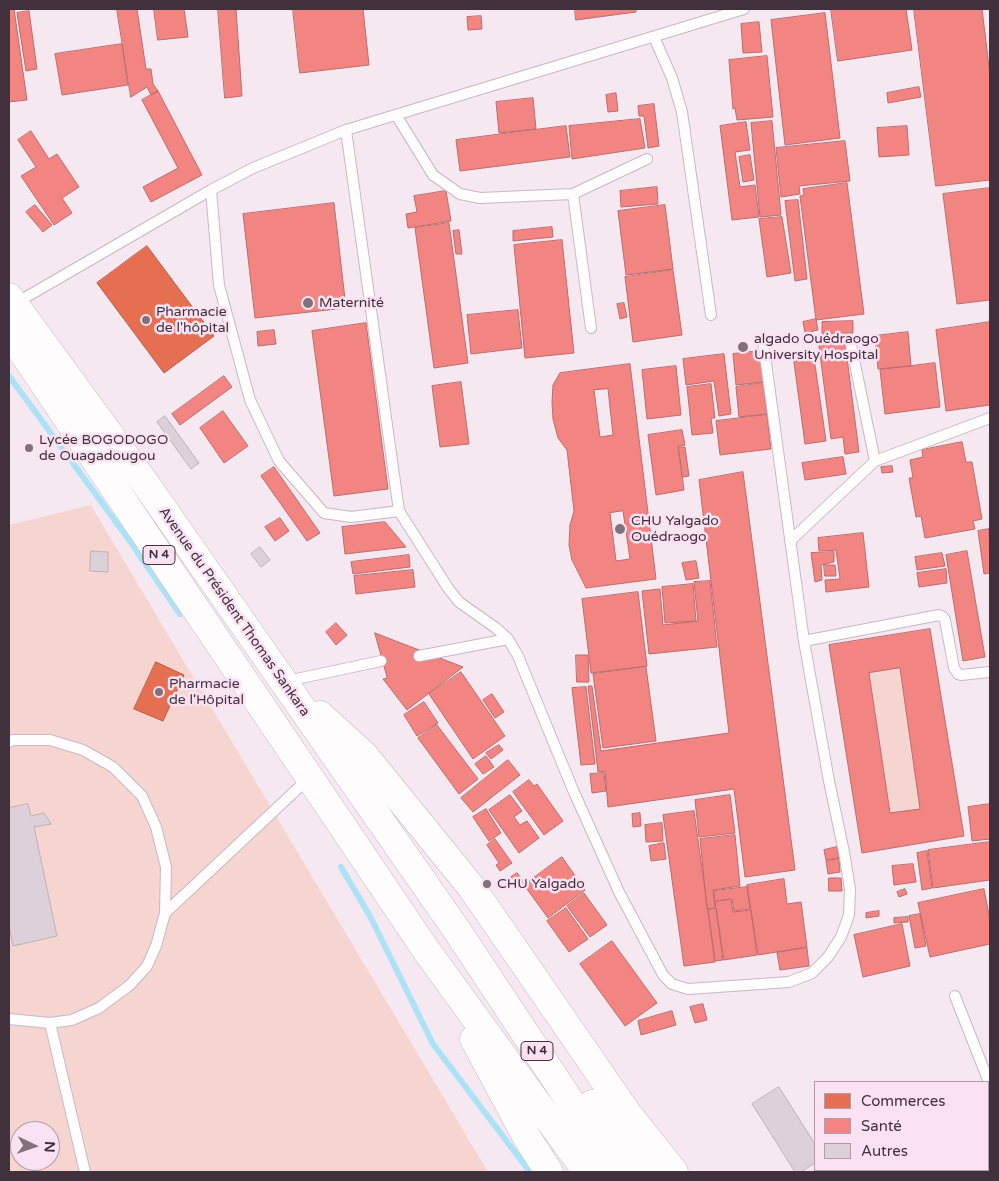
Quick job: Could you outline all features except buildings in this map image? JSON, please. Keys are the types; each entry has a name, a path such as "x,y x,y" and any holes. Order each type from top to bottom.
{"highway":[{"name":"Avenue du Président Thomas Sankara","path":"11,301 145,482 456,929"},
{"name":"Avenue du Président Thomas Sankara","path":"9,332 426,950"},
{"path":"283,682 364,755 472,888 627,1113 674,1172"},
{"path":"456,929 645,1172"},
{"name":"N 4","path":"456,929 618,1172"},
{"path":"426,950 526,1136 548,1172"},
{"name":"N 4","path":"426,950 587,1172"}],"lane":[{"path":"11,301 253,168 346,130 744,9"},
{"path":"654,37 672,78 682,112 710,315"},
{"path":"396,115 433,175 460,194 480,198 573,194 647,159"},
{"path":"346,130 399,511 459,602 496,628 508,639 518,656 573,790 619,892 663,975 672,984 688,989 789,982 812,973 828,957 841,937 848,915 850,889 804,641 763,341"},
{"path":"211,190 219,285 250,400 279,461 324,513 351,517 399,511"},
{"path":"573,194 591,328"},
{"path":"850,340 875,461"},
{"path":"790,541 875,461 990,418"},
{"path":"804,641 939,615 946,620 954,668 958,674 990,672"},
{"path":"419,656 508,639"},
{"path":"283,682 381,662"},
{"path":"9,742 13,740 50,740 82,750 113,767 142,796 156,826 166,866 165,913 156,946 147,966 130,985 99,1008 72,1020 50,1024 9,1019"},
{"path":"165,913 310,777"},
{"path":"955,996 988,1081"},
{"path":"50,1024 85,1172"}],"shaded area":[{"path":"91,505 488,1172 9,1172 9,525"},
{"path":"900,668 920,809 890,813 869,673"}],"waterway":[{"path":"9,376 127,537 180,614"},
{"path":"341,867 371,918 433,1044 530,1172"}],"place":[{"name":"Maternité","path":"308,303"},
{"name":"Pharmacie de l'hôpital","path":"146,320"},
{"name":"algado Ouédraogo University Hospital","path":"743,347"},
{"name":"Lycée BOGODOGO de Ouagadougou","path":"29,448"},
{"name":"CHU Yalgado Ouédraogo","path":"620,529"},
{"name":"Pharmacie de l'Hôpital","path":"159,692"},
{"name":"CHU Yalgado","path":"487,884"}]}
